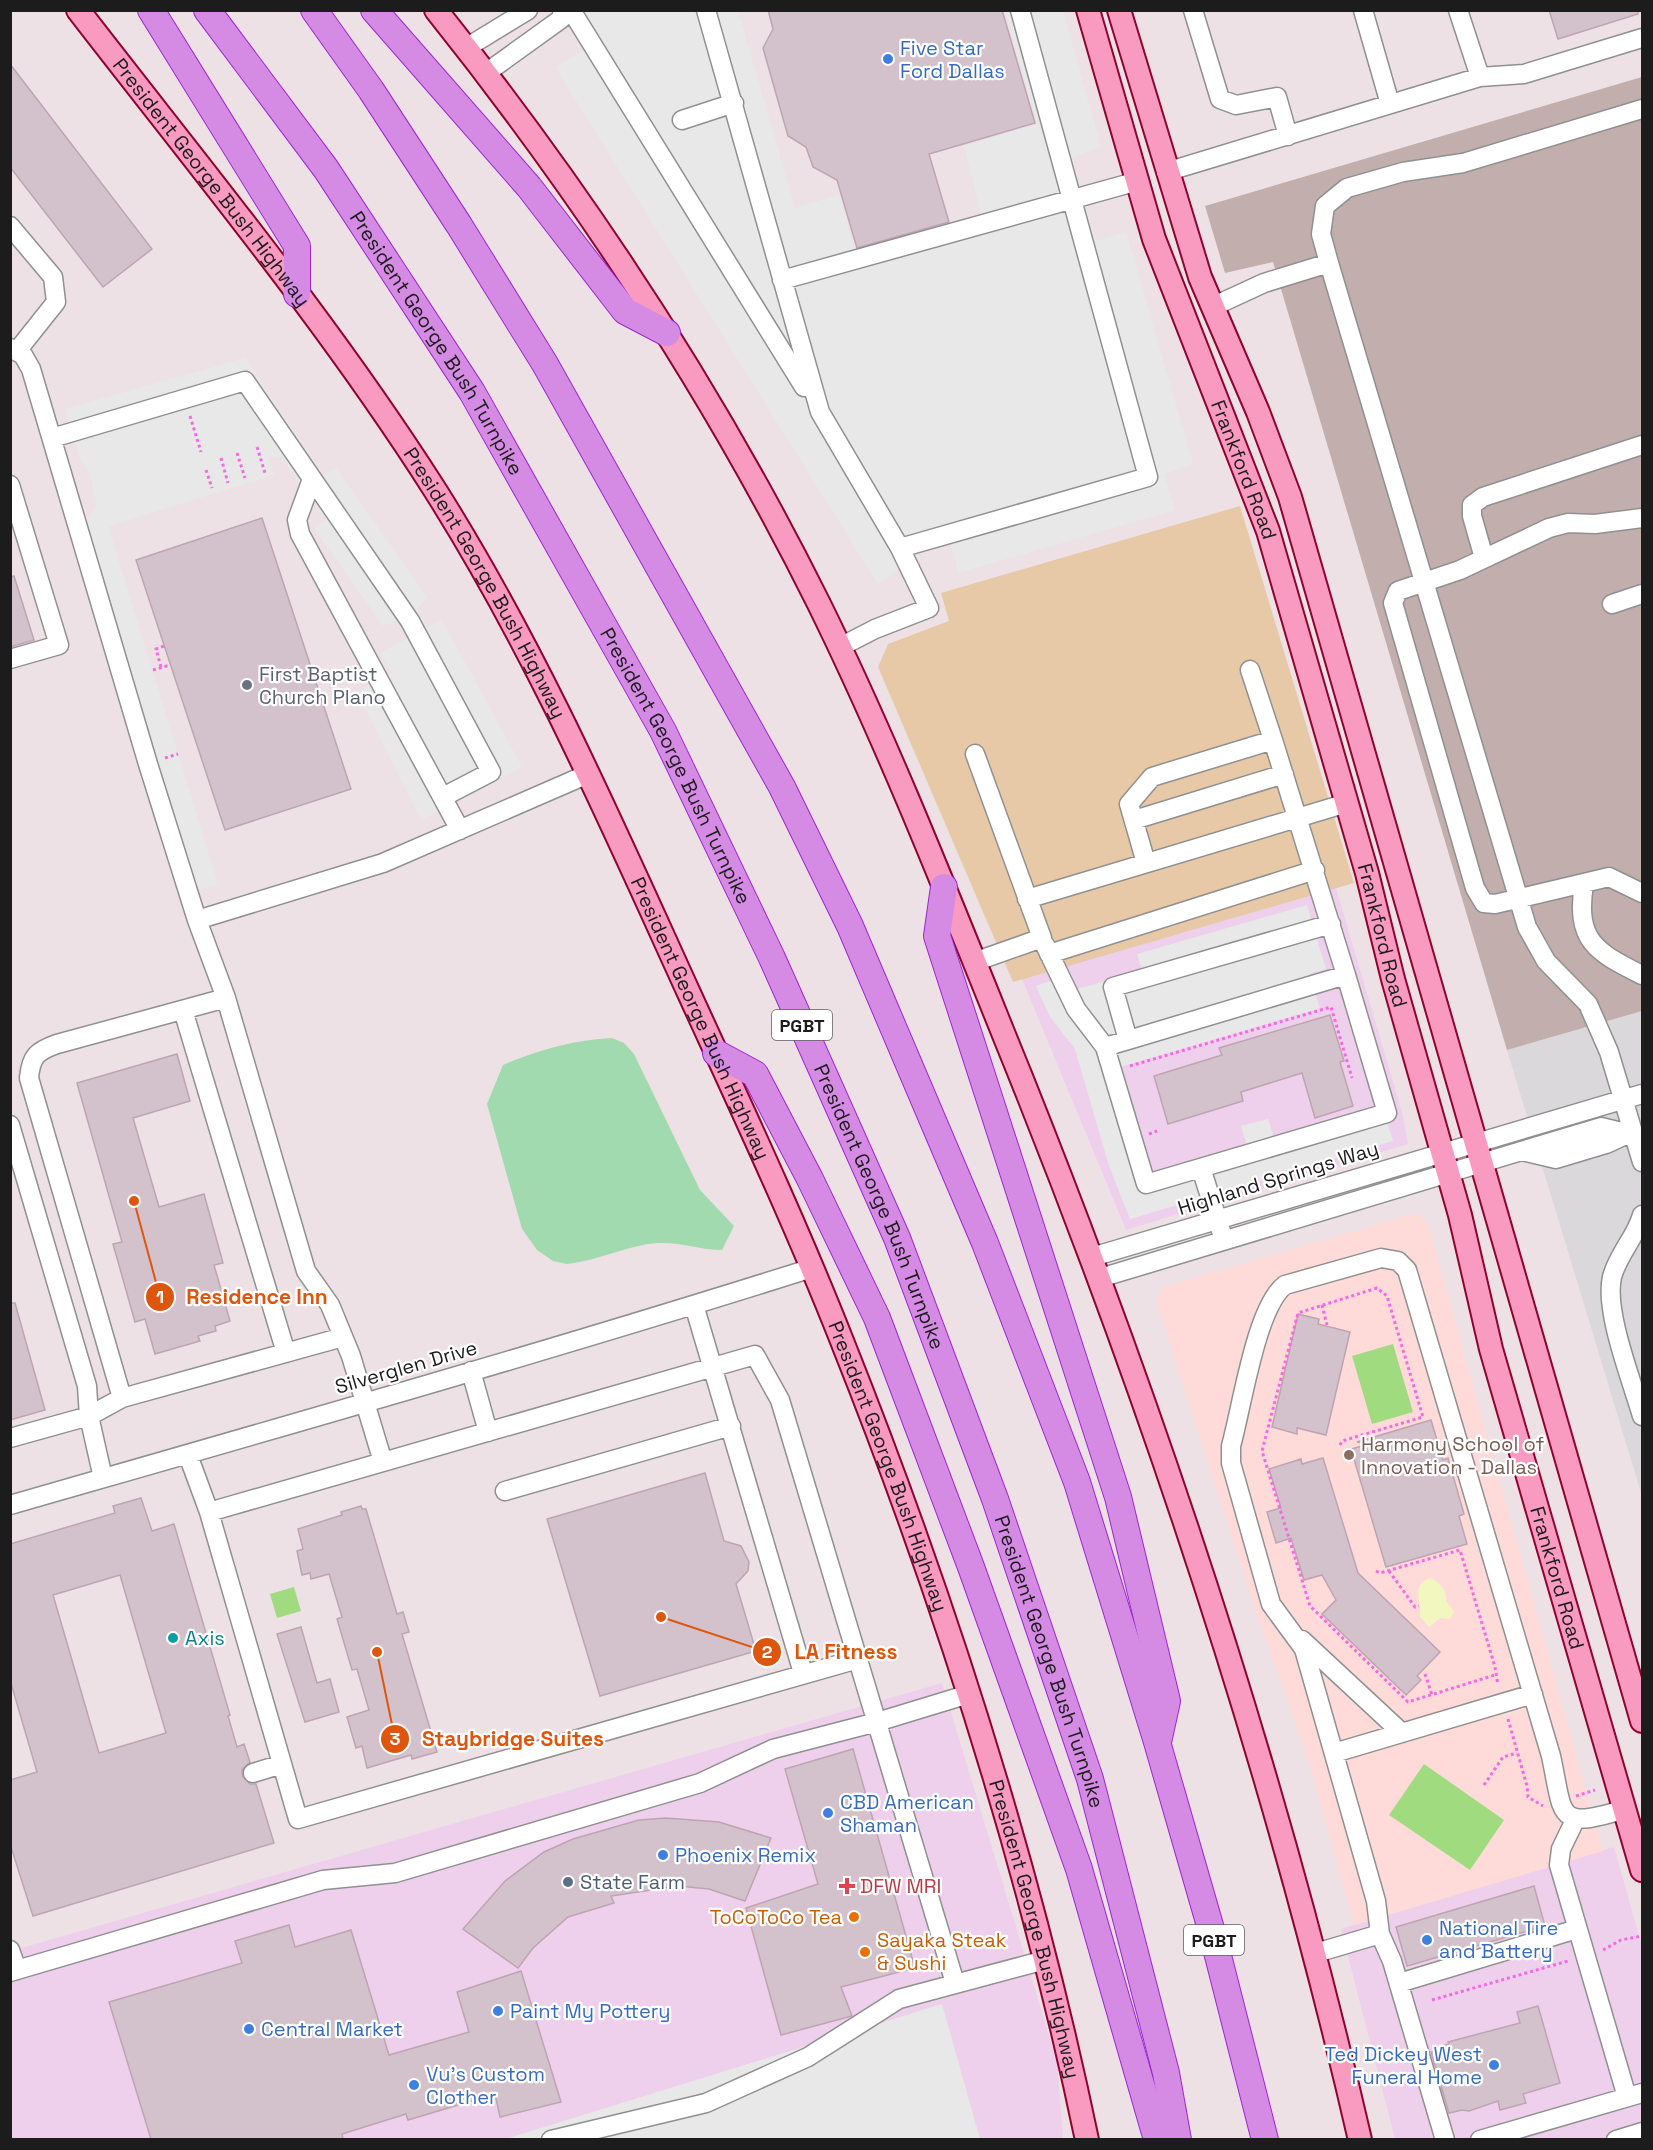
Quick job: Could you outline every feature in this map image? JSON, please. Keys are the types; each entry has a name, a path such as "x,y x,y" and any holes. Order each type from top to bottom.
{"highway":[{"path":"151,10 297,246 297,294"},
{"name":"President George Bush Turnpike","path":"207,10 326,169 472,392 663,731 772,958 897,1238 995,1499 1090,1779 1166,2073 1178,2139"},
{"name":"PGBT","path":"314,10 384,109 545,364 782,787 844,915 985,1243 1077,1482 1157,1742 1213,1936 1264,2139"},
{"path":"374,10 529,187 625,311 668,333"},
{"path":"944,887 937,936 1098,1428 1136,1564 1167,1701 1157,1742"},
{"path":"716,1053 755,1074 810,1179 877,1318 971,1568 1079,1869 1157,2139"}],"main road":[{"name":"President George Bush Highway","path":"78,10 297,294 401,438 460,531 530,655 588,774 812,1268 890,1464 969,1694 1046,1960 1087,2139"},
{"path":"436,10 486,73 591,217 668,333 753,478 840,647 873,718 944,887 1092,1257 1196,1549 1244,1703 1316,1953 1360,2139"},
{"name":"Frankford Road","path":"1088,10 1154,239 1264,520 1347,804 1393,979 1443,1152 1491,1348 1634,1806 1642,1870"},
{"name":"Frankford Road","path":"1119,10 1166,172 1212,307 1258,412 1290,498 1477,1141 1642,1721"},
{"path":"1138,181 1166,172"}],"street":[{"path":"466,48 528,10"},
{"path":"486,73 561,19 563,10"},
{"path":"571,10 820,412 900,548 929,608 875,629 840,647"},
{"path":"706,10 820,412"},
{"path":"900,548 1148,477 1020,10"},
{"path":"1193,10 1221,99 1236,105 1276,97 1288,136"},
{"path":"1363,10 1390,104"},
{"path":"1458,10 1480,77"},
{"path":"1166,172 1480,77 1524,74 1642,38"},
{"path":"682,120 734,103"},
{"path":"1642,108 1463,163 1403,172 1347,188 1324,206 1321,234 1527,927 1546,961 1588,1004 1609,1052 1642,1162"},
{"path":"782,280 1138,181"},
{"path":"10,226 53,277 56,302 14,350 24,355 31,369 197,920 226,998 306,1271 330,1305 343,1337 384,1462"},
{"path":"1212,307 1264,283 1329,263"},
{"path":"52,438 245,381 410,621 491,772 443,797"},
{"path":"1484,558 1472,516 1472,505 1483,497 1642,446"},
{"path":"312,479 297,520 300,534 460,830"},
{"path":"10,485 59,645 10,659"},
{"path":"1642,518 1594,524 1568,523 1549,528 1460,570 1398,591 1393,603 1475,888 1484,903 1495,904 1609,877 1642,893"},
{"path":"1612,604 1642,594"},
{"path":"975,754 1046,946 1076,1009 1105,1047 1146,1184 1387,1113 1315,870 1250,670"},
{"path":"1146,863 1129,804 1152,777 1273,740"},
{"path":"197,920 383,863 588,774"},
{"path":"1134,820 1284,774"},
{"path":"1027,899 1347,804"},
{"path":"974,962 1046,946 1315,870"},
{"path":"1584,884 1580,907 1587,934 1604,956 1642,975"},
{"path":"1128,1040 1113,987 1331,924"},
{"path":"1105,1047 1346,975"},
{"path":"122,1398 29,1078 30,1060 39,1050 57,1044 226,998"},
{"path":"183,1010 286,1353"},
{"name":"Highland Springs Way","path":"1092,1257 1477,1141 1642,1094"},
{"path":"10,1125 87,1386 89,1416 103,1478"},
{"path":"1100,1278 1601,1128 1633,1131"},
{"path":"1201,1168 1224,1241"},
{"path":"1642,1215 1636,1247 1618,1259 1610,1296 1642,1416"},
{"path":"1402,1733 1277,1616 1271,1604 1231,1463 1231,1446 1264,1316 1275,1294 1293,1282 1367,1260 1393,1259 1403,1265 1410,1276 1551,1756 1558,1798 1567,1812 1587,1821 1634,1806"},
{"name":"Silverglen Drive","path":"10,1504 188,1455 812,1268"},
{"path":"694,1305 803,1673"},
{"path":"10,1438 89,1416 122,1398 343,1337"},
{"path":"209,1512 755,1355 780,1400 955,1983"},
{"path":"471,1371 488,1432"},
{"path":"506,1491 731,1426"},
{"path":"188,1455 209,1512 298,1819 858,1659"},
{"path":"1296,1634 1304,1649 1376,1901 1380,1934 1399,1983 1445,2139"},
{"path":"10,1950 14,1971 323,1880 395,1873 700,1784 765,1751 877,1722 969,1694"},
{"path":"1334,1753 1533,1694"},
{"path":"253,1773 282,1764"},
{"path":"1480,2139 1635,2095 1577,1929 1559,1865 1561,1849 1576,1818"},
{"path":"1399,1983 1577,1929"},
{"path":"1316,1953 1380,1934"},
{"path":"550,2139 591,2134 706,2103 808,2057 899,1999 1046,1960"},
{"path":"1616,2139 1642,2132"}],"path":[{"path":"189,411 201,452"},
{"path":"257,447 265,473"},
{"path":"237,453 245,478"},
{"path":"221,458 228,483"},
{"path":"206,470 212,488"},
{"path":"161,667 156,649 164,646"},
{"path":"153,670 170,665"},
{"path":"161,760 178,754"},
{"path":"1122,1068 1331,1007 1352,1077"},
{"path":"1340,1445 1342,1441 1423,1417 1387,1296 1377,1288 1298,1313 1262,1451 1310,1606 1408,1702 1495,1675"},
{"path":"1322,1305 1327,1325"},
{"path":"1376,1571 1380,1573 1389,1571 1461,1550 1495,1667 1500,1693"},
{"path":"1389,1571 1415,1607 1419,1606"},
{"path":"1425,1674 1432,1695"},
{"path":"1507,1716 1528,1797 1543,1806 1548,1804"},
{"path":"1484,1785 1503,1757 1517,1753"},
{"path":"1574,1797 1595,1790"},
{"path":"1597,1952 1621,1940 1642,1936"},
{"path":"1432,2000 1575,1958"}],"shaded area":[{"path":"559,11 738,11 795,208 839,195 856,255 982,218 964,146 1037,124 1005,11 1063,11 1101,147 1072,157 1096,241 1126,232 1193,464 1164,474 1175,510 958,573 950,541 930,547 878,584 555,67 584,50"},
{"path":"1642,77 1642,1011 1507,1050 1273,262 1225,273 1205,206"},
{"path":"245,358 324,476 336,468 427,597 417,609 427,627 442,620 522,767 421,820 357,693 392,673 380,653 408,638 398,620 383,626 314,528 326,519 282,458 269,457 274,475 108,526 218,884 197,890 86,520 97,506 89,472 80,459 65,409"},
{"path":"1240,506 1354,883 1013,982 878,667 888,644 949,621 941,593"},
{"path":"1336,888 1402,1112 1408,1144 1126,1230 1022,979"},
{"path":"1307,905 1326,969 1309,974 1320,1008 1120,1067 1151,1175 1247,1146 1241,1126 1268,1119 1274,1138 1382,1107 1393,1141 1130,1219 1109,1166 1075,1049 1050,1017 1036,986 1071,973 1077,989 1142,971 1137,954"},
{"path":"1642,1011 1642,1496 1507,1050"},
{"path":"612,1038 624,1043 634,1054 700,1190 734,1226 722,1250 675,1244 646,1244 567,1264 553,1261 537,1250 522,1229 487,1104 503,1065 556,1047"},
{"name":"Harmony School of Innovation - Dallas","path":"1416,1213 1428,1224 1603,1851 1354,1925 1308,1759 1255,1609 1156,1301 1164,1287"},
{"path":"1431,1578 1443,1588 1446,1601 1454,1611 1450,1619 1440,1618 1429,1627 1420,1617 1418,1594 1421,1585"},
{"path":"942,1683 1057,2062 1063,2139 11,2140 11,1951"},
{"path":"1614,1847 1642,1946 1642,2139 1395,2139 1341,1929"},
{"path":"942,2004 980,2139 502,2140"}],"green space":[{"path":"1393,1344 1413,1412 1372,1424 1352,1356"},
{"path":"294,1587 301,1611 277,1618 270,1594"},
{"path":"1424,1764 1504,1820 1470,1870 1389,1815"}],"building":[{"path":"768,10 1002,10 1035,123 929,154 949,222 857,248 837,180 813,167 806,147 788,136 763,48 773,29"},
{"path":"1549,10 1638,10 1638,14 1558,39"},
{"path":"10,64 152,249 103,287 10,167"},
{"name":"First Baptist Church Plano","path":"262,518 351,789 225,830 136,560"},
{"path":"14,576 34,640 10,647 10,577"},
{"path":"1330,1015 1344,1061 1340,1062 1353,1106 1315,1118 1302,1073 1241,1092 1243,1101 1168,1124 1154,1076 1222,1055 1219,1048"},
{"path":"177,1054 190,1101 133,1118 159,1207 204,1194 223,1263 214,1265 230,1321 215,1326 216,1331 198,1336 200,1341 155,1354 145,1319 135,1322 113,1244 122,1242 77,1083"},
{"path":"10,1303 15,1303 45,1410 10,1420"},
{"path":"1298,1314 1319,1319 1318,1324 1350,1332 1326,1435 1297,1428 1297,1434 1272,1427"},
{"path":"1431,1420 1443,1460 1448,1458 1464,1514 1459,1516 1467,1544 1386,1567 1351,1449 1369,1444 1357,1442"},
{"path":"1323,1458 1358,1573 1440,1652 1417,1676 1421,1680 1406,1695 1322,1614 1336,1600 1322,1575 1304,1580 1291,1538 1276,1543 1267,1512 1281,1508 1269,1469 1301,1459 1302,1464"},
{"path":"705,1473 724,1541 741,1546 749,1562 748,1571 736,1584 756,1651 600,1696 547,1519"},
{"name":"Axis","path":"141,1498 152,1531 174,1524 230,1715 228,1716 237,1747 244,1744 250,1762 242,1770 243,1777 250,1784 256,1784 274,1843 33,1916 10,1844 10,1780 37,1772 10,1680 10,1544 115,1513 113,1506","holes":["120,1575 166,1733 99,1753 53,1595"]},
{"path":"361,1506 362,1509 366,1509 397,1614 403,1612 409,1632 402,1634 437,1752 412,1759 411,1755 367,1768 362,1746 356,1748 347,1717 369,1710 357,1669 352,1670 337,1619 342,1617 329,1574 311,1579 310,1573 302,1575 297,1551 303,1549 298,1529 342,1515 341,1512"},
{"path":"301,1627 317,1683 330,1679 339,1712 305,1722 277,1634"},
{"path":"853,1749 915,1968 841,1987 852,2016 781,2035 746,1908 818,1884 785,1769"},
{"path":"666,1818 719,1822 771,1838 745,1901 709,1889 678,1886 611,1896 614,1903 568,1917 533,1948 518,1968 463,1929 505,1881 544,1852 573,1839 639,1820"},
{"path":"1534,1886 1545,1926 1407,1966 1396,1927"},
{"name":"Central Market","path":"289,1925 295,1947 351,1930 389,2055 469,2032 457,1992 521,1971 561,2102 500,2117 495,2094 408,2120 406,2114 342,2134 343,2139 151,2139 109,2002 242,1963 235,1941"},
{"path":"1538,2006 1560,2083 1523,2094 1526,2103 1500,2110 1498,2101 1469,2111 1449,2113 1431,2052 1443,2049 1442,2046 1449,2044 1448,2042 1520,2023 1517,2012"}],"place":[{"name":"Five Star Ford Dallas","path":"888,59"},
{"name":"First Baptist Church Plano","path":"247,685"},
{"name":"Residence Inn","path":"134,1201"},
{"name":"Harmony School of Innovation - Dallas","path":"1349,1455"},
{"name":"LA Fitness","path":"661,1617"},
{"name":"Axis","path":"173,1638"},
{"name":"Staybridge Suites","path":"377,1652"},
{"name":"CBD American Shaman","path":"828,1813"},
{"name":"Phoenix Remix","path":"663,1855"},
{"name":"State Farm","path":"568,1882"},
{"name":"DFW MRI","path":"847,1886"},
{"name":"ToCoToCo Tea","path":"854,1917"},
{"name":"National Tire and Battery","path":"1427,1940"},
{"name":"Sayaka Steak & Sushi","path":"865,1952"},
{"name":"Paint My Pottery","path":"498,2011"},
{"name":"Central Market","path":"249,2029"},
{"name":"Ted Dickey West Funeral Home","path":"1494,2065"},
{"name":"Vu's Custom Clother","path":"414,2085"}]}
